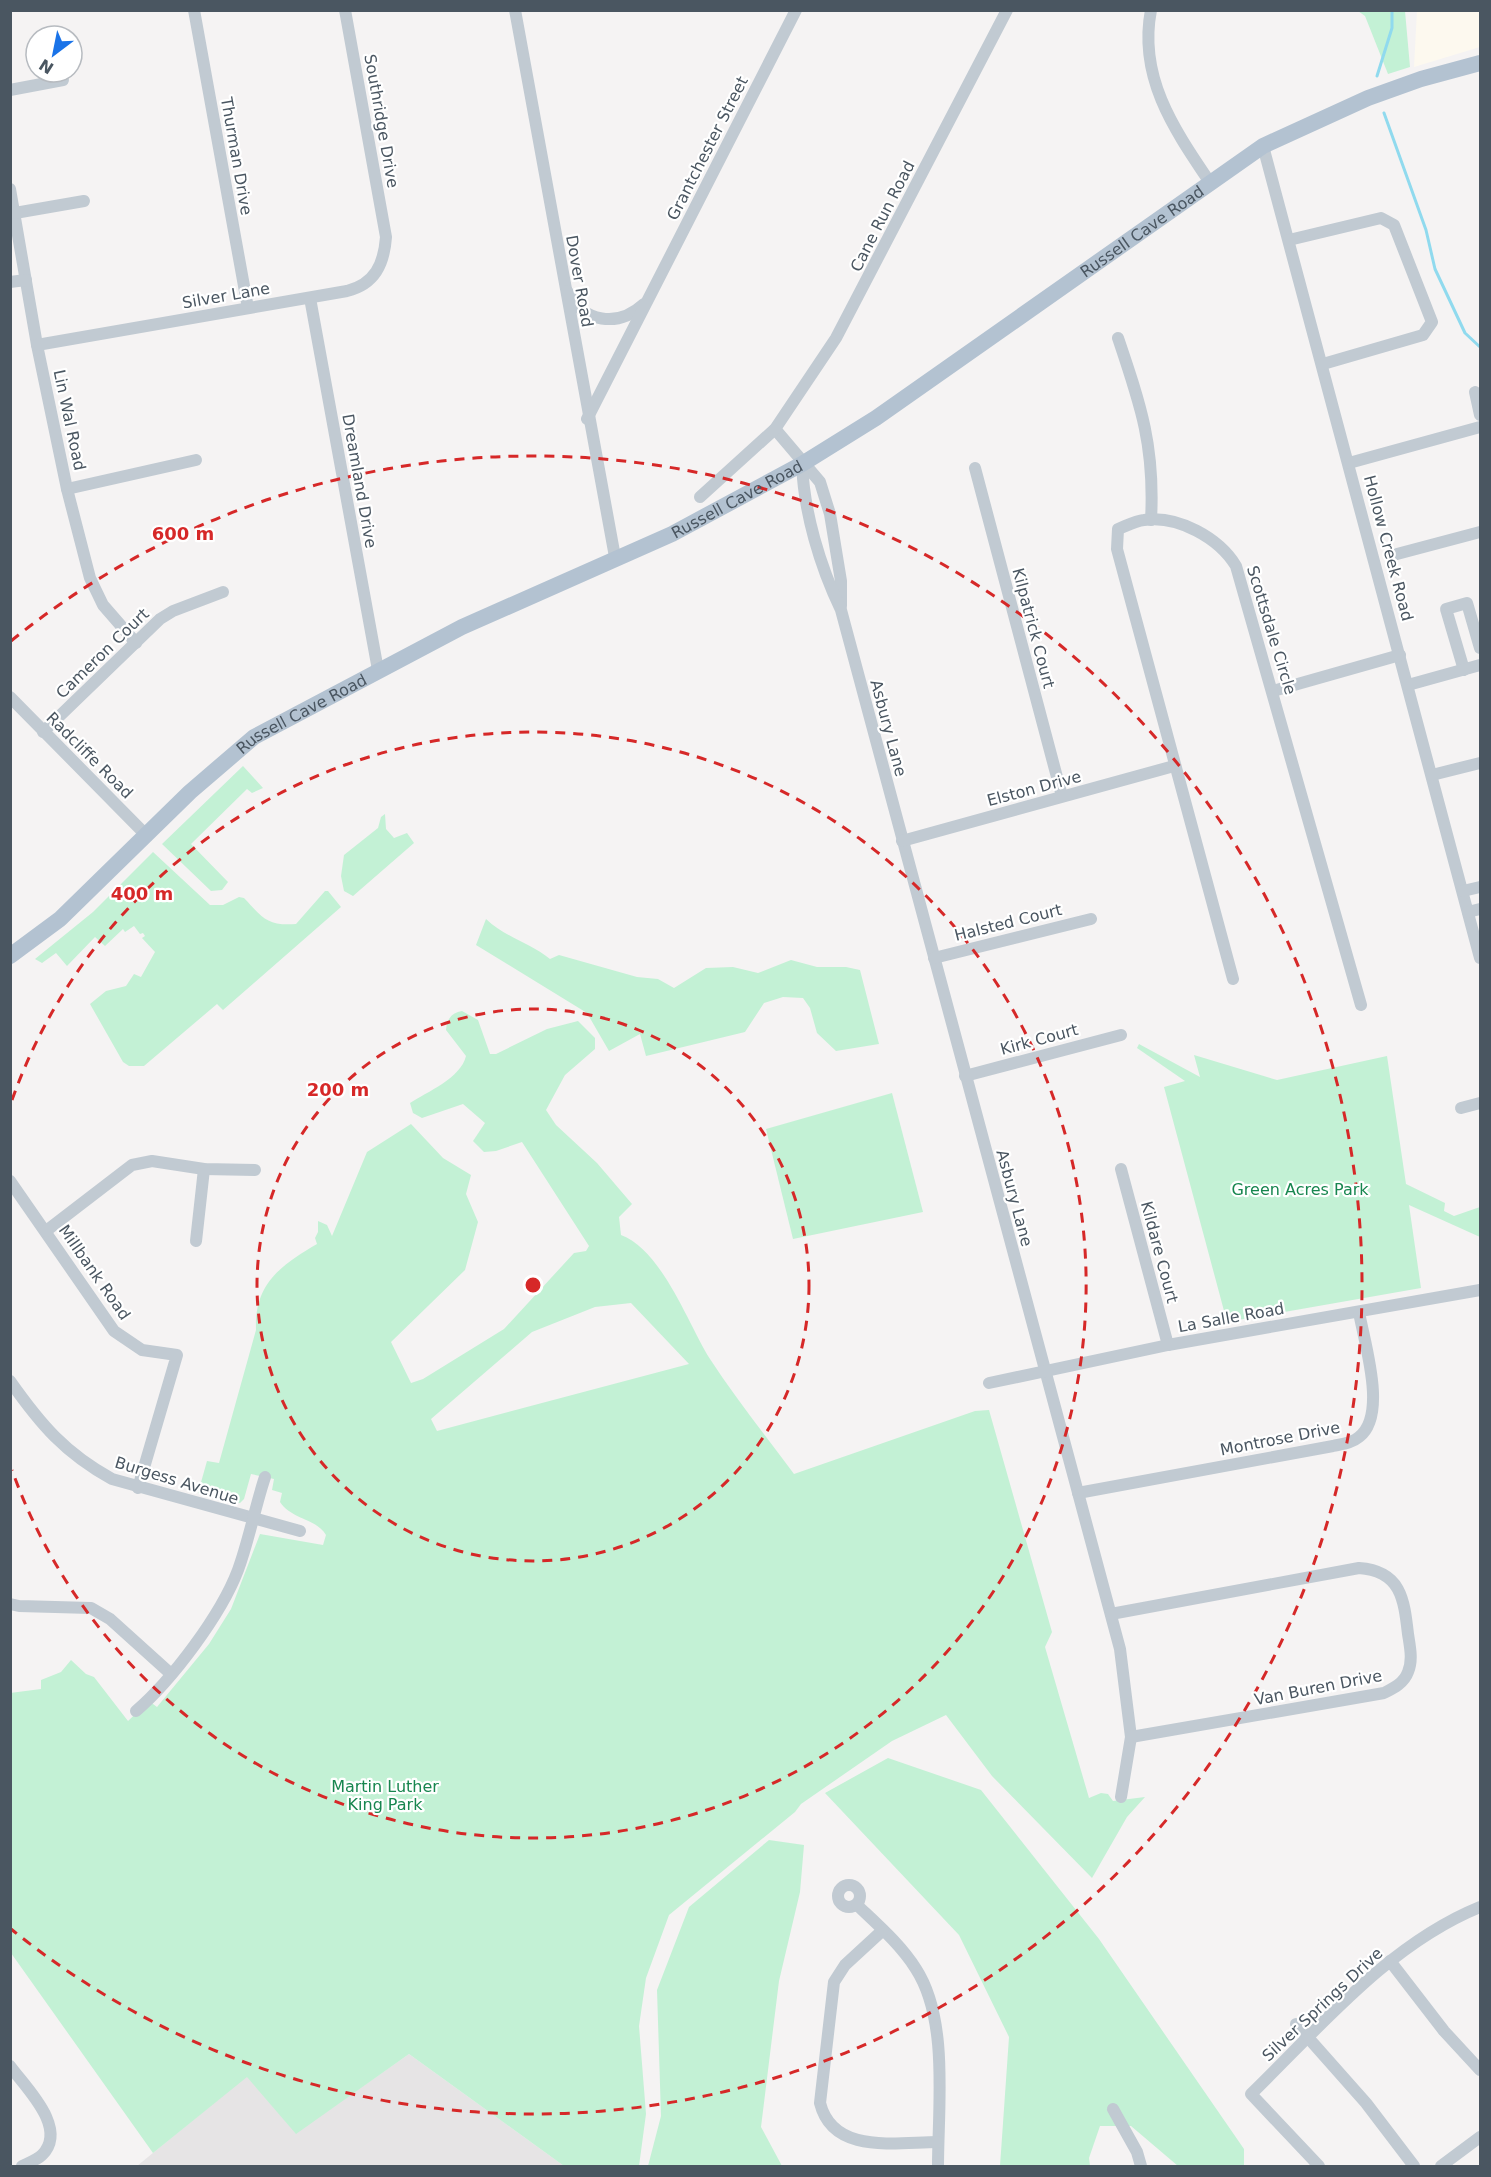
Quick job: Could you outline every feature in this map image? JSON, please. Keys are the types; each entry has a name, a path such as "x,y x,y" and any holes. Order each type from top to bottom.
{"main road":[{"name":"Russell Cave Road","path":"10,956 60,919 190,792 254,736 488,614 672,534 802,464 886,412 1209,181 1263,146 1368,98 1421,79 1480,63"}],"street":[{"name":"Thurman Drive","path":"194,10 248,308"},
{"name":"Southridge Drive","path":"345,10 386,237"},
{"name":"Dover Road","path":"515,10 587,419 615,557"},
{"name":"Grantchester Street","path":"587,419 796,10"},
{"name":"Cane Run Road","path":"700,497 775,429 853,308 1007,10"},
{"path":"1151,10 1149,46 1155,87 1172,125 1209,181"},
{"path":"10,90 42,84"},
{"name":"Hollow Creek Road","path":"1263,146 1350,463 1463,891 1474,911 1480,958"},
{"name":"Lin Wal Road","path":"10,189 37,345 67,489 96,592 116,622 136,643"},
{"path":"15,213 84,201"},
{"path":"1289,240 1381,218 1394,225 1432,322 1423,335 1323,364"},
{"name":"Silver Lane","path":"37,345 347,291 365,284 381,266 386,237"},
{"path":"10,282 26,280"},
{"name":"Grantchester Street","path":"564,284 574,303 597,318 619,319 630,315 647,300"},
{"name":"Dreamland Drive","path":"309,298 378,670"},
{"path":"1118,338 1136,393 1151,452 1151,520"},
{"path":"1475,392 1480,415"},
{"path":"1350,463 1480,427"},
{"path":"775,429 802,464"},
{"path":"67,489 196,460"},
{"name":"Asbury Lane","path":"802,464 804,491 829,585 841,610 1043,1369 1111,1614 1125,1676 1131,1737 1121,1797"},
{"name":"Asbury Lane","path":"802,464 820,482 830,514 841,581 841,610"},
{"name":"Kilpatrick Court","path":"975,468 1062,796"},
{"name":"Scottsdale Circle","path":"1233,979 1174,766 1116,540 1118,530 1136,522 1151,520 1199,532 1230,556 1240,575 1361,1005"},
{"path":"1397,554 1480,532"},
{"name":"Cameron Court","path":"43,732 160,620 173,611 223,592"},
{"path":"1464,670 1446,609 1467,603 1480,648"},
{"path":"1273,691 1400,655"},
{"path":"1408,685 1480,665"},
{"name":"Radcliffe Road","path":"10,696 147,836"},
{"path":"1432,775 1480,764"},
{"name":"Elston Drive","path":"902,842 1174,766"},
{"path":"1463,891 1480,887"},
{"name":"Halsted Court","path":"934,958 1091,919"},
{"name":"Kirk Court","path":"965,1076 1120,1035"},
{"path":"1461,1108 1480,1103"},
{"path":"46,1231 132,1165 152,1161 204,1169 255,1170"},
{"path":"196,1240 204,1169"},
{"name":"Kildare Court","path":"1121,1169 1168,1345"},
{"name":"Millbank Road","path":"10,1181 114,1331 142,1350 177,1355 138,1488"},
{"name":"La Salle Road","path":"989,1383 1043,1369 1168,1345 1480,1292"},
{"name":"Montrose Drive","path":"1078,1492 1333,1446 1358,1438 1368,1426 1374,1405 1359,1312"},
{"name":"Burgess Avenue","path":"10,1381 37,1419 60,1444 83,1463 112,1479 300,1531"},
{"path":"136,1711 153,1696 196,1641 237,1570 265,1477"},
{"name":"Van Buren Drive","path":"1111,1614 1359,1568 1378,1571 1395,1582 1404,1603 1410,1664 1406,1678 1393,1689 1384,1693 1131,1737"},
{"path":"10,1604 92,1608 110,1619 171,1674"},
{"path":"857,1905 914,1965 932,2001 938,2034 938,2166"},
{"name":"Silver Springs Drive","path":"1319,2166 1251,2094 1390,1961 1451,1919 1480,1907"},
{"path":"883,1930 845,1965 834,1982 820,2103 822,2111 835,2131 854,2140 938,2142"},
{"path":"1390,1961 1444,2031 1480,2070"},
{"path":"1296,2024 1366,2103 1414,2166"},
{"path":"10,2066 48,2118 50,2129 48,2145 42,2155 22,2166"},
{"path":"1113,2109 1137,2152 1141,2166"},
{"path":"1441,2166 1480,2137"}],"shaded area":[{"path":"1417,11 1480,11 1480,47 1414,67"},
{"path":"409,2054 564,2166 137,2166 247,2076 296,2133"}],"green space":[{"path":"1358,11 1405,11 1410,67 1388,74 1365,16"},
{"path":"243,766 263,788 252,793 247,789 191,844 228,882 222,890 211,891 162,844"},
{"path":"385,814 386,829 394,838 407,833 414,843 353,896 344,891 341,876 344,855 378,828 381,817"},
{"path":"153,852 210,905 223,905 239,897 244,898 266,919 278,924 296,924 325,891 328,891 341,907 223,1010 217,1004 144,1066 129,1066 123,1062 90,1004 106,991 126,986 134,974 141,977 155,952 142,938 145,936 143,933 140,934 134,926 125,932 123,929 105,946 95,937 67,966 56,953 42,963 35,959 93,912"},
{"path":"486,919 501,931 550,959 559,955 637,977 658,979 674,988 706,968 733,967 758,973 791,960 817,967 846,967 860,970 879,1044 836,1051 817,1033 810,1008 803,998 783,997 764,1003 745,1032 646,1056 640,1034 609,1051 587,1013 476,945"},
{"name":"Martin Luther King Park","path":"462,1011 478,1020 490,1054 496,1054 547,1029 578,1021 595,1038 595,1049 565,1075 546,1110 556,1125 597,1163 632,1204 619,1217 621,1235 636,1243 661,1272 710,1359 794,1474 975,1411 989,1410 1052,1632 1045,1647 1089,1798 1101,1793 1108,1794 1113,1801 1145,1797 1127,1817 1092,1878 992,1776 946,1715 892,1741 801,1804 795,1812 669,1915 646,1978 639,2026 646,2114 639,2166 564,2166 409,2054 296,2134 247,2077 153,2153 11,1953 10,1693 41,1689 41,1680 61,1672 71,1660 86,1674 94,1677 128,1721 149,1701 157,1707 209,1644 231,1609 260,1534 323,1545 326,1535 322,1529 291,1512 280,1502 282,1493 272,1490 274,1479 251,1474 244,1499 240,1503 198,1493 207,1461 219,1463 256,1330 260,1300 265,1288 281,1268 317,1244 315,1238 318,1232 318,1221 327,1225 332,1236 367,1152 411,1124 443,1158 471,1175 466,1194 478,1222 465,1270 391,1342 411,1383 423,1379 504,1329 574,1253 586,1251 589,1246 522,1142 496,1151 484,1152 473,1141 485,1123 463,1104 422,1118 413,1113 410,1103 451,1078 463,1064 466,1056 446,1030 450,1017","holes":["631,1303 689,1364 437,1431 431,1419 532,1332 595,1307"]},
{"name":"Green Acres Park","path":"1139,1044 1200,1077 1194,1055 1277,1080 1387,1056 1406,1184 1445,1203 1444,1211 1454,1216 1480,1207 1480,1237 1409,1205 1421,1288 1227,1322 1164,1087 1185,1081 1137,1048"},
{"path":"892,1093 923,1212 793,1239 766,1129"},
{"path":"888,1758 981,1790 1099,1939 1244,2149 1244,2166 1178,2166 1131,2126 1100,2126 1089,2158 1090,2166 1000,2166 1009,2037 959,1935 825,1793"},
{"path":"769,1840 804,1845 800,1892 779,1981 761,2127 782,2166 648,2166 661,2116 657,1990 689,1907"}],"waterway":[{"path":"1377,76 1392,28 1392,10"},
{"path":"1384,113 1426,230 1435,269 1465,333 1480,347"}]}
